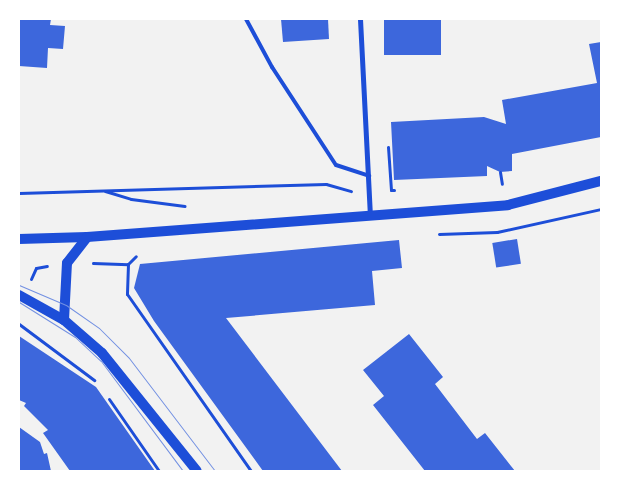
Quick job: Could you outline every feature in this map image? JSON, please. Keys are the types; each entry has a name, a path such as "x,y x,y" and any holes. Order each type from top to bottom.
{"main road":[{"path":"19,239 87,237 508,205 601,181"},
{"path":"64,320 67,263 87,237"},
{"path":"19,295 64,320 102,353 197,471"}],"street":[{"path":"360,19 370,215"}],"lane":[{"path":"246,19 272,67 336,166 369,176"}],"path":[{"path":"500,172 502,186"},
{"path":"19,193 326,184 351,192"},
{"path":"493,186 512,184"},
{"path":"391,190 400,190"},
{"path":"102,191 131,199 192,208"},
{"path":"128,264 127,294 251,471"},
{"path":"19,324 98,383"},
{"path":"103,391 159,471"}],"building":[{"path":"19,19 51,19 50,25 65,26 63,49 48,48 47,68 19,66"},
{"path":"281,19 328,19 329,39 283,42"},
{"path":"384,19 441,19 441,55 384,55"},
{"path":"601,42 601,137 512,154 512,171 500,172 487,166 487,176 394,180 391,122 484,117 506,124 502,100 597,83 589,44"},
{"path":"517,239 521,264 496,268 492,243"},
{"path":"399,240 402,268 372,271 375,305 226,318 342,471 263,471 154,321 134,288 140,264"},
{"path":"409,334 443,377 435,384 477,439 485,433 515,471 425,471 373,405 384,396 363,370"},
{"path":"19,336 96,387 155,471 70,471 43,433 48,430 24,406 26,403 19,400"},
{"path":"19,427 40,442 44,454 47,453 51,471 19,471"}],"tram line":[{"path":"19,285 66,305 99,328 129,358 215,471"},
{"path":"19,302 75,337 101,361 183,471"}]}
